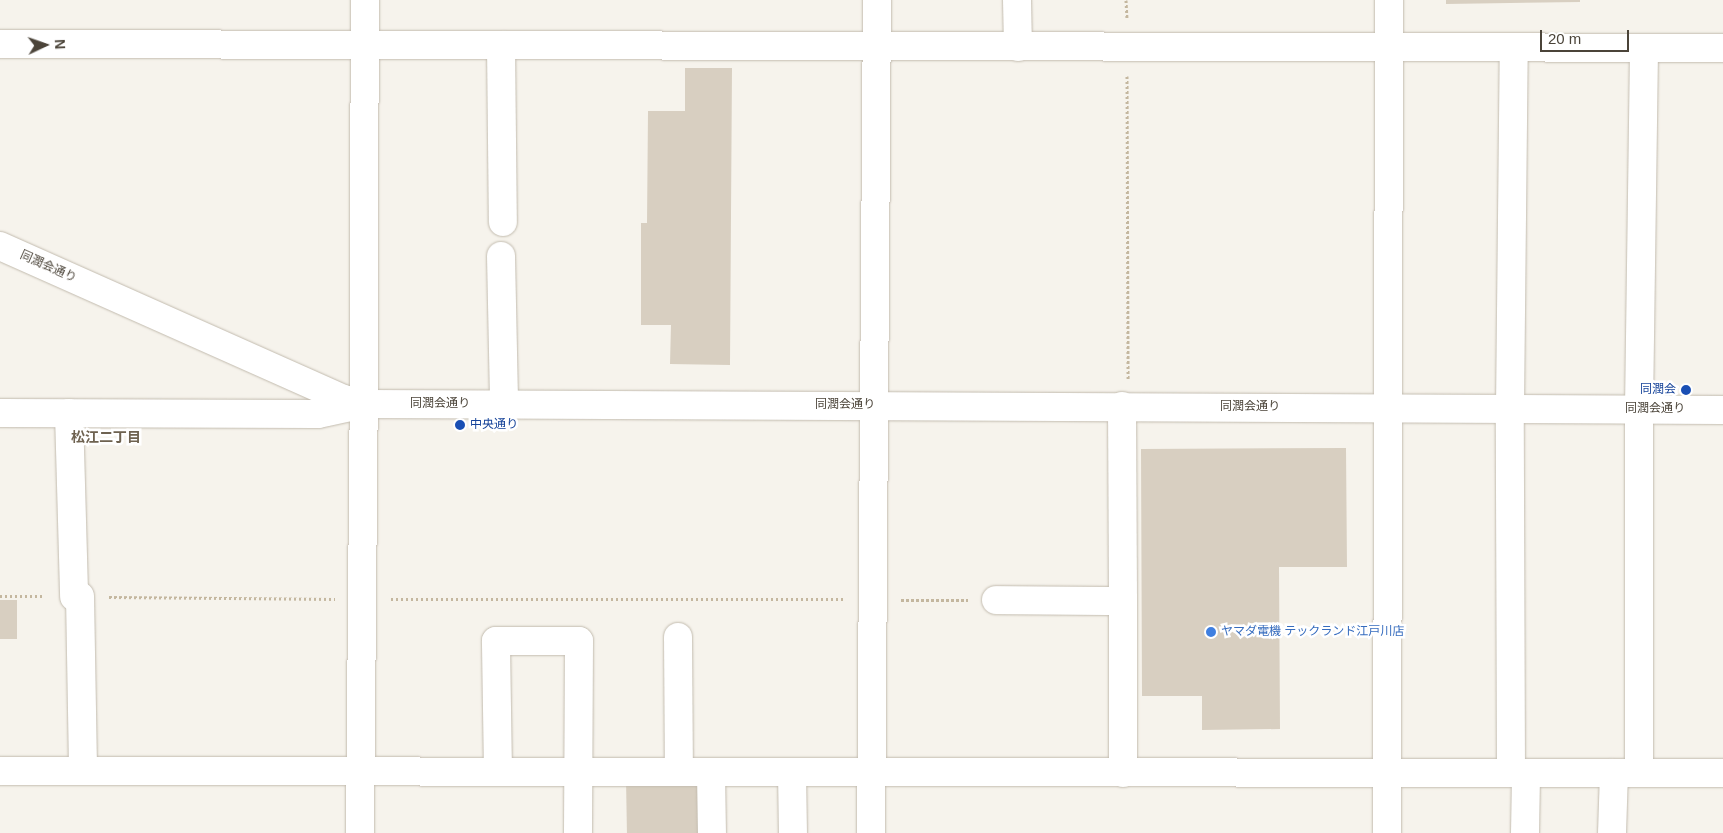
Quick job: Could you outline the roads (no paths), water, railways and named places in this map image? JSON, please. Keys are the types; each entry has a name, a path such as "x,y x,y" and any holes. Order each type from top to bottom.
{"street":[{"path":"360,833 362,772 365,0"},
{"path":"871,833 877,0"},
{"path":"1017,0 1018,47"},
{"path":"1388,833 1387,408 1389,0"},
{"path":"0,44 1723,48"},
{"path":"501,45 503,222"},
{"path":"1514,48 1510,408 1518,773 1525,833"},
{"path":"1612,833 1626,773 1639,409 1644,48"},
{"name":"同潤会通り","path":"0,246 344,399 364,404 1723,410"},
{"path":"501,256 504,404"},
{"path":"0,413 318,414 364,404"},
{"path":"1123,772 1125,406"},
{"path":"69,413 83,772"},
{"path":"996,600 1123,601"},
{"path":"678,637 679,772"},
{"path":"498,772 496,641 579,641 578,833"},
{"path":"0,771 1723,773"},
{"path":"711,772 712,833"},
{"path":"792,772 793,833"}],"place":[{"name":"同潤会","path":"1686,390"},
{"name":"中央通り","path":"460,425"},
{"name":"ヤマダ電機 テックランド江戸川店","path":"1211,632"}],"district":[{"name":"松江二丁目","path":"106,437"}]}
